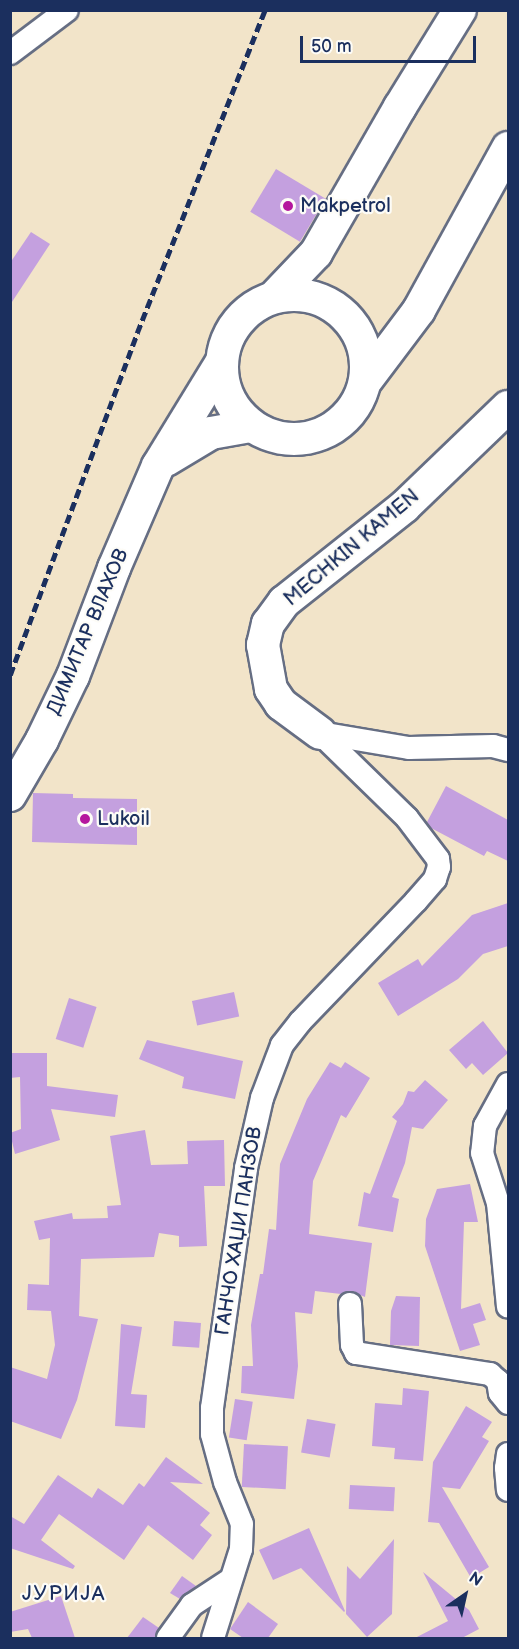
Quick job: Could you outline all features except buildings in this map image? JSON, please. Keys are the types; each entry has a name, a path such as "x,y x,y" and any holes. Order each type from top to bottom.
{"main road":[{"path":"274,297 316,253 400,107 460,10"},
{"path":"365,382 366,359 361,338 348,319 323,300 290,294 274,297 253,306 236,322 225,342 220,365 224,388 234,409 250,426 276,438 306,439 333,429 354,408 365,382 419,310 508,148"},
{"path":"316,253 318,280 323,300"},
{"path":"348,319 378,324 397,321 419,310"},
{"name":"ДИМИТАР ВЛАХОВ","path":"10,795 42,741 73,676 114,568 158,466 220,365"},
{"name":"MECHKIN KAMEN","path":"320,734 281,704 271,689 263,645 268,624 284,602 405,506 508,407"},
{"path":"158,466 211,433 250,426"}],"street":[{"path":"10,52 68,10"},
{"path":"320,734 409,748 493,746 508,750"},
{"name":"ГАНЧО ХАЏИ ПАНЗОВ","path":"230,1580 241,1549 242,1524 225,1482 212,1434 212,1408 246,1168 262,1098 282,1045 314,1005 416,901 435,879 439,867 438,859 407,818 320,734"},
{"path":"508,1084 485,1126 482,1153 501,1189 508,1307"},
{"path":"350,1304 352,1345 356,1353 490,1374 498,1381 500,1393 508,1403"},
{"path":"508,1454 506,1468 508,1490"},
{"path":"168,1638 192,1605 230,1580"},
{"path":"213,1638 230,1580"}],"railway":[{"path":"10,675 137,333 265,10"}],"place":[{"name":"Makpetrol","path":"288,206"},
{"name":"Lukoil","path":"85,819"}],"district":[{"name":"ЈУРИЈА","path":"64,1594"}]}
